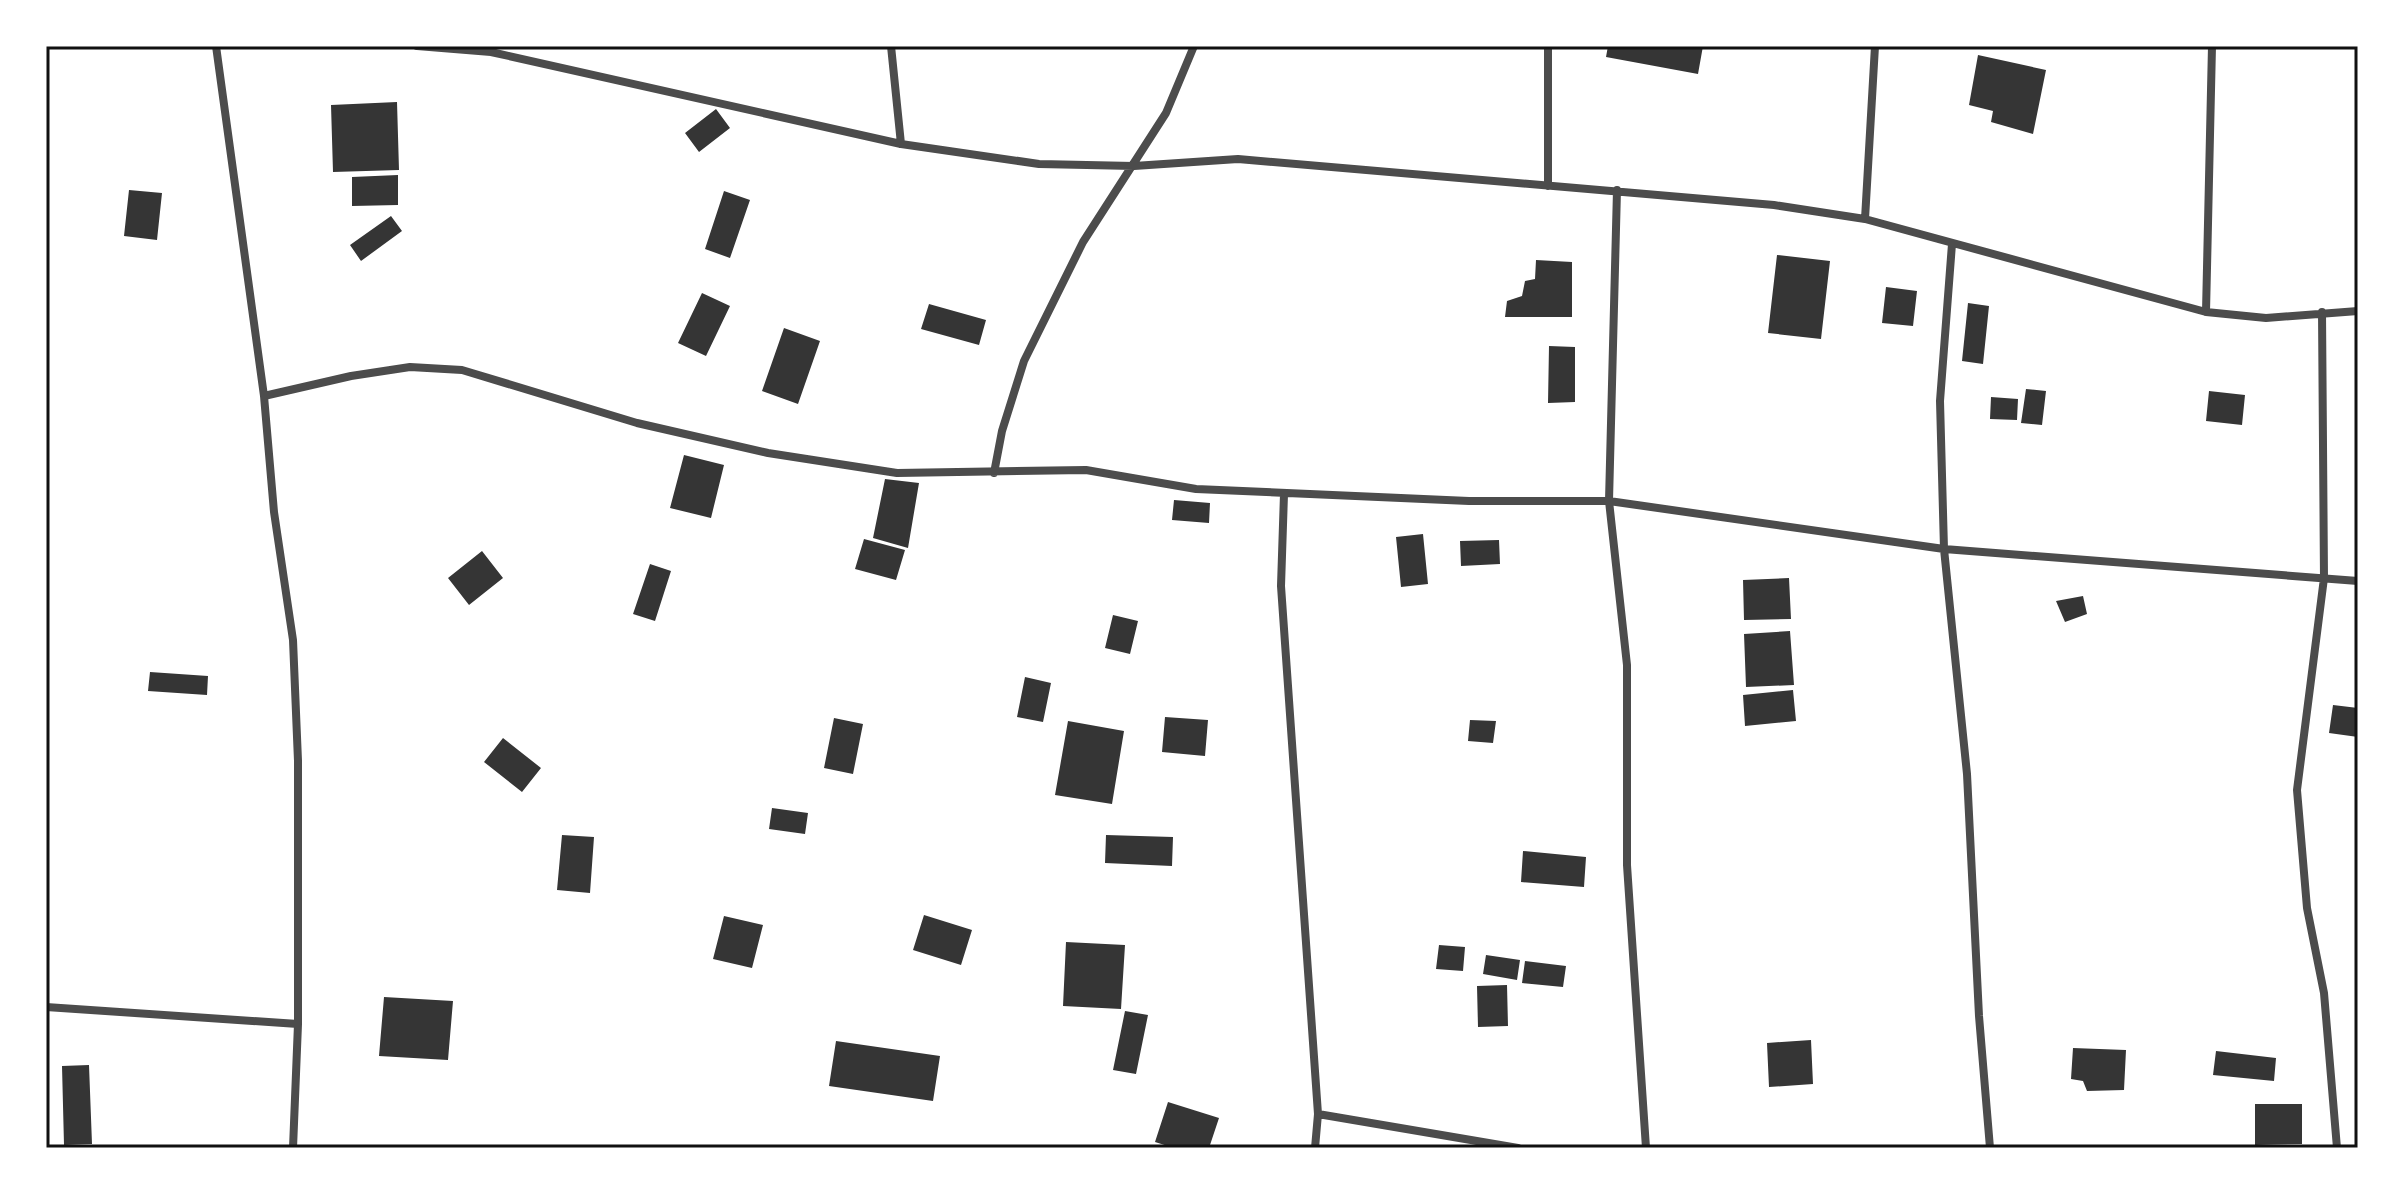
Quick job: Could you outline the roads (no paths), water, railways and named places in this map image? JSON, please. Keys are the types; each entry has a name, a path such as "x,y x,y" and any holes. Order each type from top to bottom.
{"street":[{"path":"216,46 264,396 273,500 293,640 298,761 298,1024 293,1148"},
{"path":"417,46 492,49 901,144 1039,164 1134,166 1238,159 1774,205 1865,219 2206,312 2266,318 2358,311"},
{"path":"891,46 901,144"},
{"path":"994,473 1002,431 1024,361 1083,242 1109,197 1134,166 1166,113 1194,46"},
{"path":"1548,46 1548,186"},
{"path":"1865,219 1875,46"},
{"path":"2206,312 2212,46"},
{"path":"1617,190 1609,501 1627,665 1627,865 1646,1148"},
{"path":"1952,244 1940,401 1944,549 1967,774 1979,1016 1990,1148"},
{"path":"2322,312 2324,578 2297,790 2307,908 2324,993 2337,1148"},
{"path":"264,396 351,376 410,367 462,370 637,423 768,453 897,473 1086,470 1196,489 1284,494 1609,501 1944,549 2358,581"},
{"path":"1284,494 1281,586 1318,1114 1315,1148"},
{"path":"46,1007 298,1024"},
{"path":"1318,1114 1518,1148"}]}
